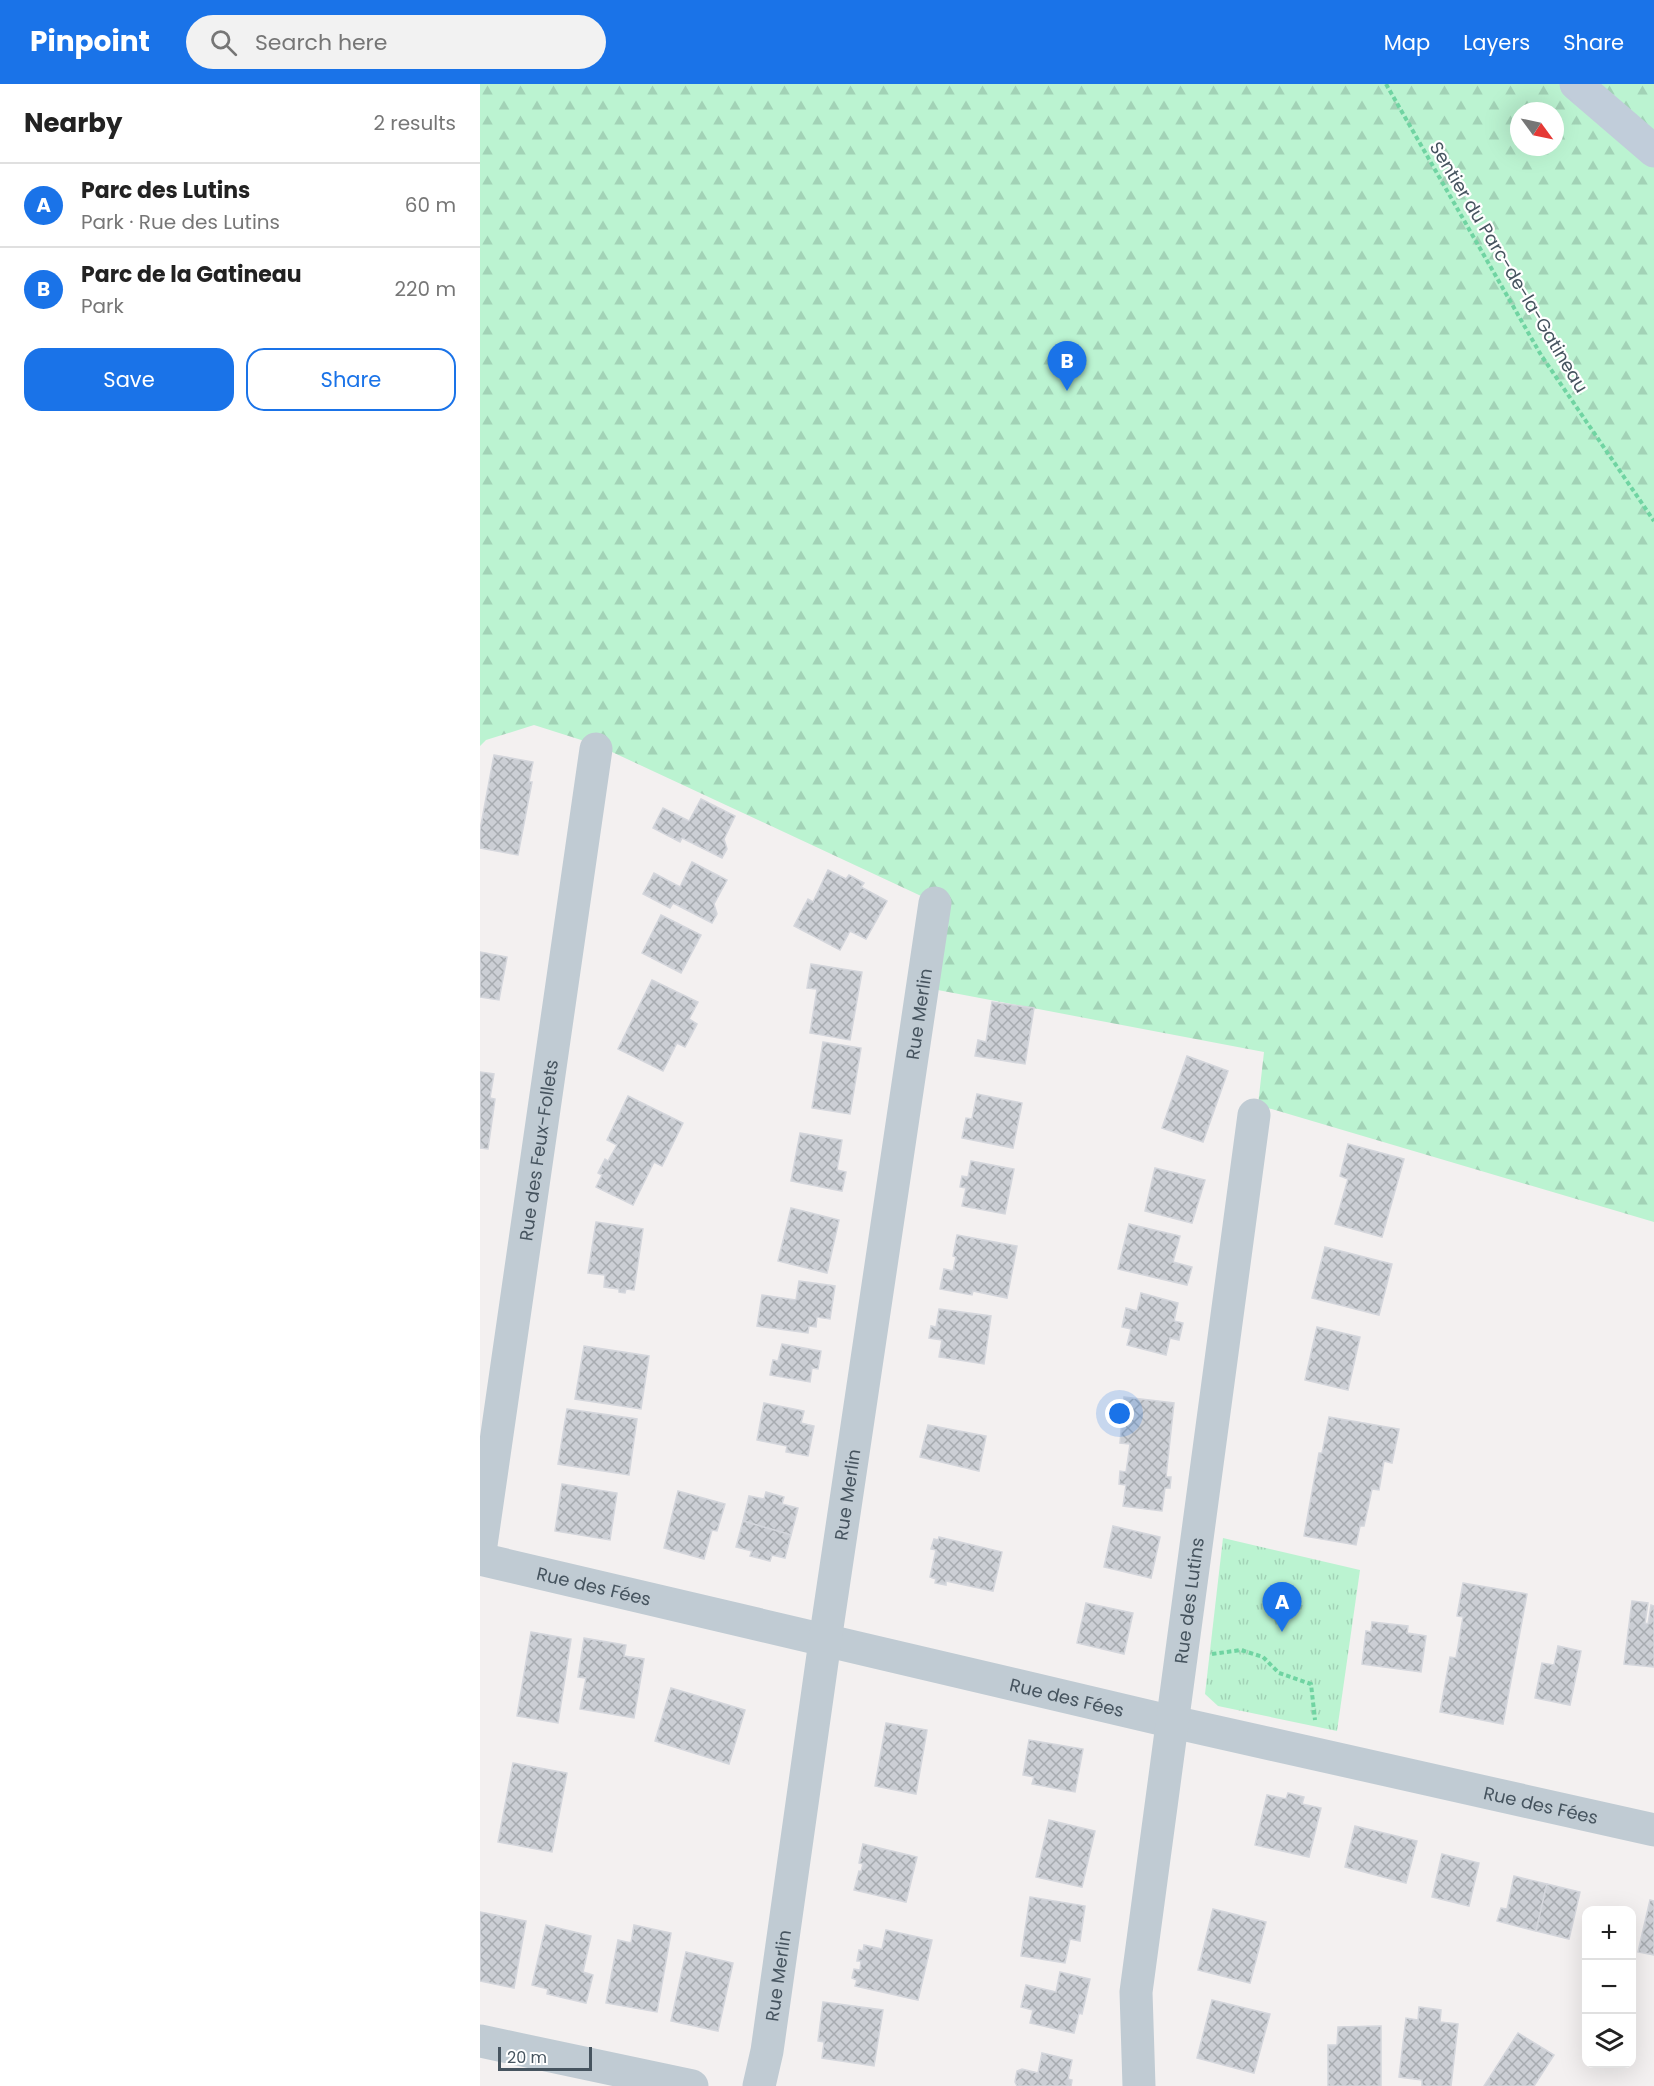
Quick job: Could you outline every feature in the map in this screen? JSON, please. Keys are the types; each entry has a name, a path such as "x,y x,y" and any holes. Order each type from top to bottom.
{"street":[{"path":"1576,84 1654,151"},
{"name":"Rue des Feux-Follets","path":"480,1552 596,749"},
{"name":"Rue Merlin","path":"759,2086 767,2051 825,1641 935,903"},
{"name":"Rue des Lutins","path":"1139,2086 1136,1992 1254,1115"},
{"name":"Rue des Fées","path":"480,1559 1173,1722 1654,1830"},
{"path":"480,2041 692,2086"}],"path":[{"name":"Sentier du Parc-de-la-Gatineau","path":"1386,84 1541,355 1654,521"},
{"path":"1182,1659 1241,1650 1263,1658 1279,1673 1311,1684 1316,1714 1312,1753"}],"green space":[{"path":"480,84 1654,84 1654,1222 1258,1105 1264,1052 922,987 934,902 597,745 534,725 486,740 480,746"},
{"path":"1223,1538 1360,1570 1337,1731 1218,1706 1205,1694"}],"building":[{"path":"494,755 533,762 529,782 532,782 518,855 480,848 480,830"},
{"path":"701,799 735,816 724,839 727,849 722,858 682,838 680,842 653,828 663,808 689,821"},
{"path":"692,862 727,880 714,904 717,914 712,923 673,903 670,908 643,894 654,873 680,887"},
{"path":"828,870 846,879 849,875 864,883 861,887 887,901 866,939 850,931 840,950 794,926 808,899 813,902"},
{"path":"661,915 701,935 681,973 642,953"},
{"path":"480,952 507,957 499,1000 480,997"},
{"path":"811,964 862,972 850,1040 810,1033 817,989 807,988"},
{"path":"652,980 698,1002 689,1019 697,1024 685,1047 677,1043 663,1071 618,1049"},
{"path":"992,1002 1034,1008 1025,1064 975,1056 978,1040 986,1042"},
{"path":"823,1042 861,1048 850,1114 812,1108"},
{"path":"1187,1056 1228,1071 1203,1142 1162,1128"},
{"path":"480,1072 494,1074 490,1098 495,1099 488,1149 480,1148"},
{"path":"977,1094 1022,1103 1013,1148 962,1138 966,1118 972,1119"},
{"path":"628,1096 683,1123 662,1166 654,1162 633,1205 596,1187 602,1175 598,1173 605,1159 608,1161 617,1145 607,1140"},
{"path":"800,1133 842,1140 837,1170 846,1172 842,1191 791,1181"},
{"path":"1348,1144 1404,1159 1382,1237 1335,1224 1348,1179 1340,1176"},
{"path":"971,1161 1014,1169 1005,1214 962,1206 966,1188 960,1187 962,1176 968,1177"},
{"path":"1155,1168 1205,1180 1192,1223 1145,1211"},
{"path":"791,1208 839,1220 827,1273 778,1261"},
{"path":"596,1222 643,1229 634,1290 626,1289 625,1293 619,1292 619,1289 604,1287 605,1275 588,1273"},
{"path":"1129,1224 1180,1236 1173,1262 1192,1267 1187,1285 1118,1269"},
{"path":"957,1235 1017,1246 1007,1298 973,1291 972,1295 940,1289 944,1269 953,1271"},
{"path":"1325,1247 1392,1264 1379,1315 1312,1298"},
{"path":"799,1281 835,1286 830,1319 817,1317 816,1327 809,1326 808,1333 757,1326 762,1295 796,1300"},
{"path":"1141,1293 1178,1303 1174,1321 1183,1323 1179,1340 1170,1338 1166,1355 1127,1345 1131,1329 1122,1327 1126,1308 1137,1311"},
{"path":"939,1309 991,1316 984,1364 939,1357 942,1340 929,1338 931,1326 936,1327"},
{"path":"1317,1327 1360,1337 1348,1390 1305,1380"},
{"path":"782,1344 821,1351 818,1369 812,1368 810,1382 770,1375 773,1360 778,1361"},
{"path":"584,1346 649,1356 641,1409 575,1399"},
{"path":"1124,1397 1174,1403 1166,1477 1171,1477 1170,1488 1165,1488 1162,1511 1123,1506 1126,1485 1119,1484 1120,1471 1126,1472 1130,1444 1120,1443"},
{"path":"764,1403 804,1411 801,1423 814,1426 808,1456 786,1452 787,1446 757,1440"},
{"path":"567,1409 637,1419 629,1475 558,1464"},
{"path":"1329,1417 1399,1429 1392,1463 1384,1461 1379,1490 1372,1489 1364,1526 1360,1526 1356,1545 1304,1536 1319,1453 1322,1453"},
{"path":"928,1425 986,1436 979,1471 920,1457"},
{"path":"562,1484 617,1493 610,1540 555,1531"},
{"path":"678,1491 725,1504 717,1531 712,1530 704,1559 664,1548"},
{"path":"766,1492 784,1497 782,1504 798,1508 791,1535 743,1521 749,1496 764,1499"},
{"path":"743,1521 791,1535 785,1558 772,1555 770,1561 750,1556 752,1551 736,1547"},
{"path":"1113,1526 1160,1537 1151,1578 1104,1567"},
{"path":"939,1537 1002,1552 993,1591 946,1581 946,1585 935,1583 936,1579 930,1577 936,1550 931,1549 934,1539 938,1540"},
{"path":"1463,1583 1527,1594 1503,1724 1440,1712 1450,1657 1456,1658 1463,1617 1457,1616"},
{"path":"1632,1601 1648,1603 1645,1623 1648,1624 1651,1605 1654,1606 1654,1667 1624,1664"},
{"path":"1086,1603 1133,1613 1124,1654 1077,1643"},
{"path":"1372,1622 1408,1626 1407,1633 1426,1636 1421,1672 1362,1664 1366,1631 1371,1632"},
{"path":"531,1632 571,1639 558,1723 517,1716"},
{"path":"584,1638 626,1645 624,1656 644,1659 634,1718 580,1709 586,1678 578,1677"},
{"path":"1558,1646 1581,1651 1570,1705 1535,1698 1542,1663 1554,1665"},
{"path":"671,1688 745,1710 729,1764 655,1741"},
{"path":"886,1723 927,1730 916,1794 875,1786"},
{"path":"1029,1740 1083,1749 1075,1792 1032,1784 1034,1777 1023,1775"},
{"path":"513,1763 567,1773 552,1852 498,1842"},
{"path":"1288,1793 1304,1797 1302,1804 1321,1808 1309,1857 1255,1845 1267,1795 1286,1799"},
{"path":"1049,1820 1095,1831 1082,1887 1036,1877"},
{"path":"1355,1826 1417,1841 1406,1883 1345,1867"},
{"path":"863,1844 917,1857 906,1902 854,1890 863,1864 859,1863"},
{"path":"1442,1854 1479,1863 1469,1906 1432,1897"},
{"path":"1514,1876 1547,1884 1536,1931 1497,1921 1501,1908 1507,1909"},
{"path":"1547,1884 1580,1892 1569,1939 1536,1931"},
{"path":"1030,1897 1085,1906 1080,1941 1070,1939 1065,1963 1021,1956"},
{"path":"1650,1900 1654,1901 1654,1955 1638,1952"},
{"path":"1213,1909 1266,1922 1250,1983 1198,1970"},
{"path":"480,1912 526,1921 514,1988 480,1981"},
{"path":"546,1925 591,1936 583,1972 593,1975 586,2003 547,1994 548,1989 532,1985"},
{"path":"634,1925 671,1933 657,2012 606,2003 618,1940 631,1943"},
{"path":"886,1930 932,1940 918,2000 855,1986 857,1980 852,1978 854,1969 860,1970 861,1961 857,1961 859,1950 863,1951 864,1945 882,1949"},
{"path":"686,1952 733,1963 718,2031 671,2021"},
{"path":"1060,1972 1090,1979 1082,2014 1079,2013 1074,2033 1030,2023 1033,2010 1021,2007 1026,1985 1056,1992"},
{"path":"1212,2000 1270,2014 1254,2073 1197,2058"},
{"path":"823,2002 883,2010 874,2066 822,2058 824,2042 818,2041"},
{"path":"1419,2007 1441,2010 1440,2022 1458,2024 1451,2086 1422,2086 1422,2080 1399,2077 1406,2018 1418,2020"},
{"path":"1381,2026 1381,2086 1328,2086 1328,2045 1337,2045 1338,2027"},
{"path":"1518,2033 1554,2055 1534,2086 1484,2086"},
{"path":"1042,2053 1072,2060 1068,2079 1072,2080 1071,2086 1017,2086 1015,2082 1017,2071 1022,2069 1038,2073"}],"place":[{"name":"Parc de la Gatineau","path":"1067,391"},
{"name":"Parc des Lutins","path":"1282,1632"}]}
